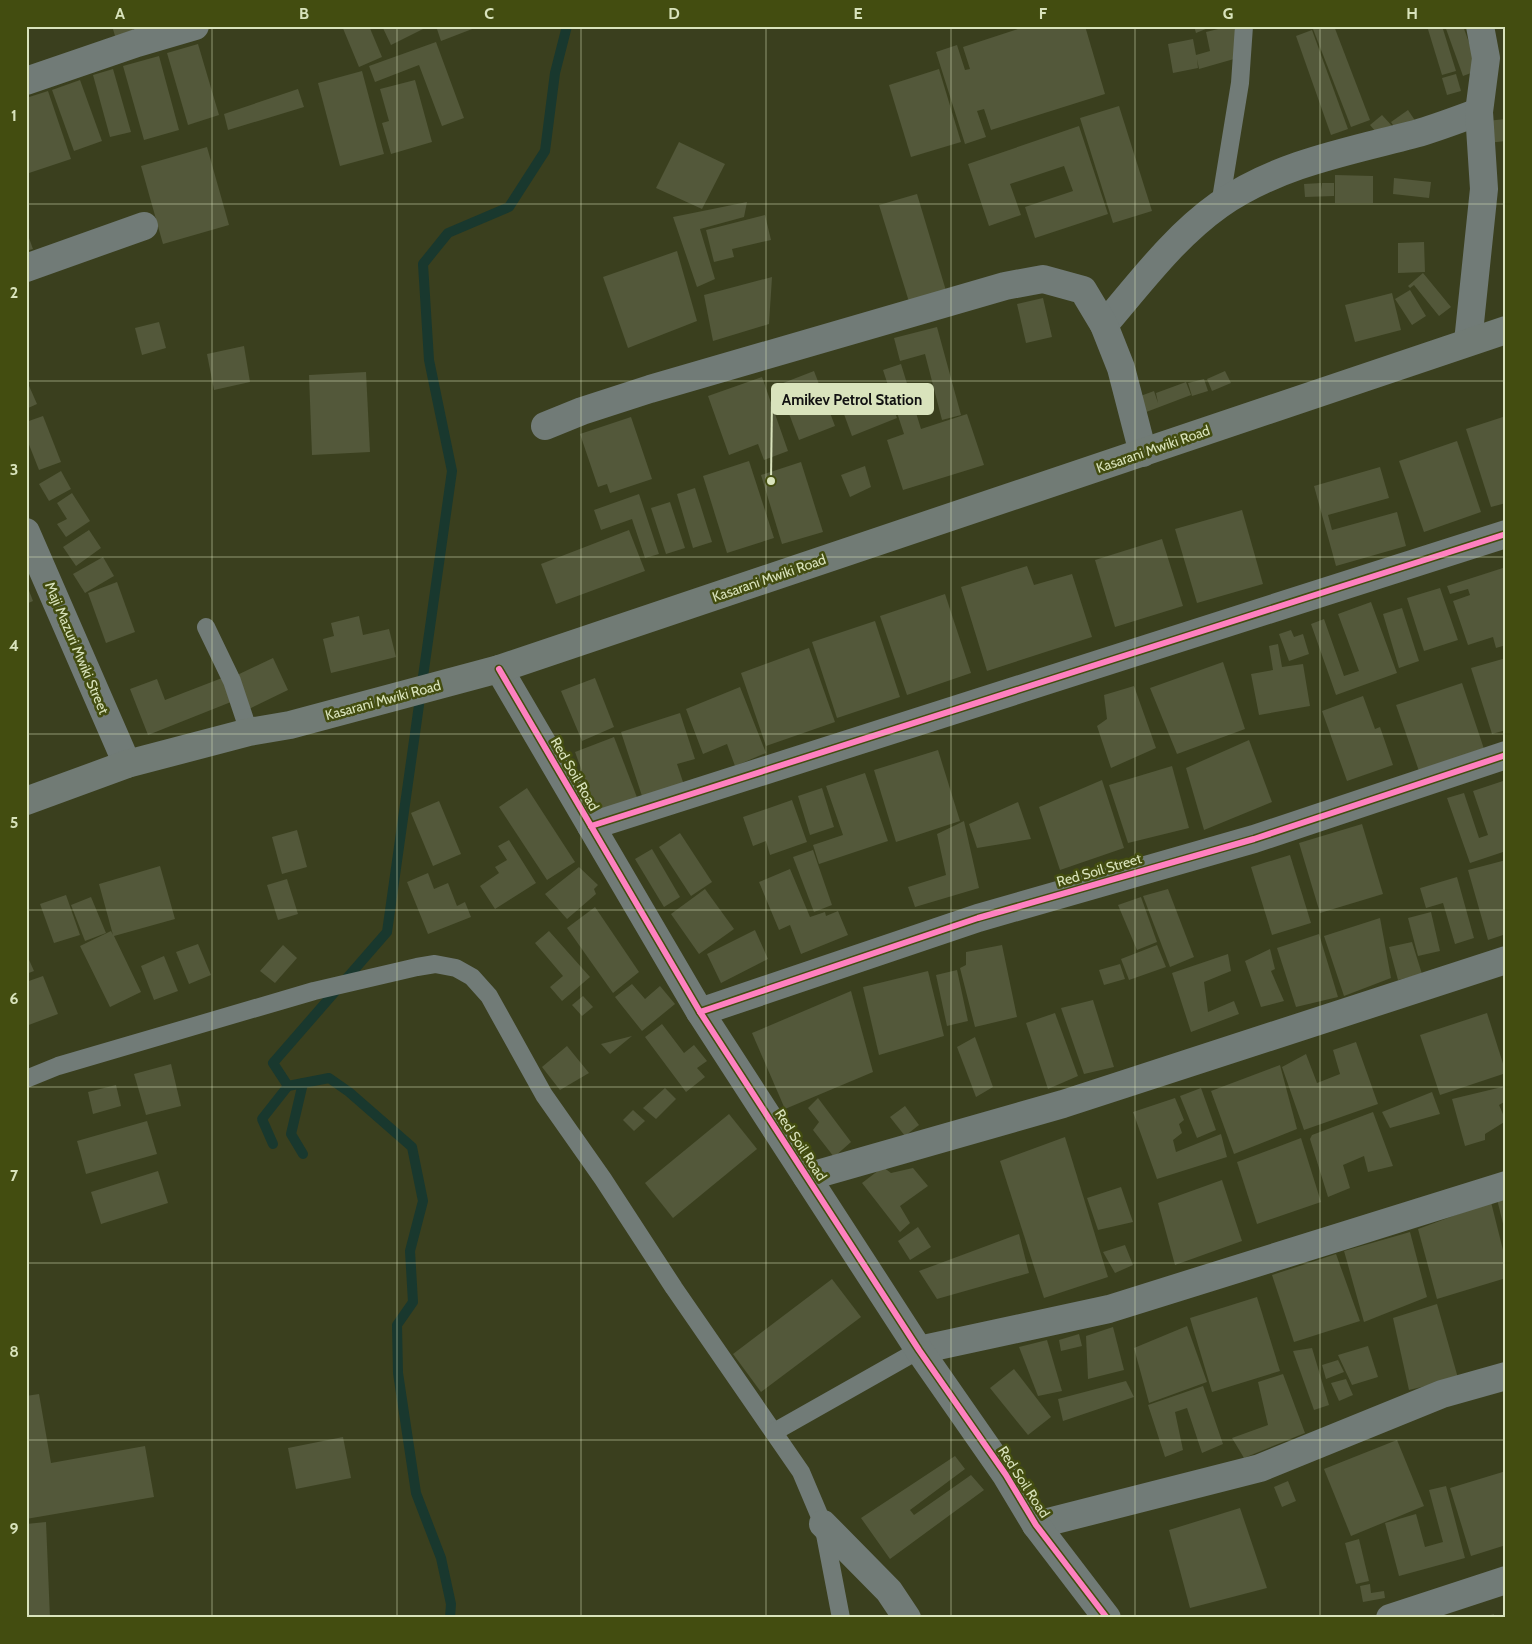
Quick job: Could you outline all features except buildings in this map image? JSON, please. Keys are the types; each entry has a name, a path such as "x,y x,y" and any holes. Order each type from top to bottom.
{"main road":[{"name":"Kasarani Mwiki Road","path":"26,802 127,764 249,732 290,724 499,669 1506,330"}],"street":[{"path":"26,81 137,43 195,26"},
{"path":"1468,342 1495,186 1479,112 1486,58 1480,26"},
{"path":"1104,325 1181,237 1220,205 1259,181 1327,155 1413,134 1479,112"},
{"path":"26,268 144,226"},
{"path":"545,426 650,390 1005,286 1043,279 1083,290 1104,325 1121,368 1143,452"},
{"name":"Maji Mazuri Mwiki Street","path":"26,532 127,764"},
{"path":"591,826 1506,534"},
{"name":"Red Soil Road","path":"499,669 700,1012 919,1350 1006,1475 1036,1525 1107,1618"},
{"name":"Red Soil Street","path":"700,1012 978,918 1254,839 1506,755"},
{"path":"808,1177 1063,1104 1506,960"},
{"path":"919,1350 1110,1309 1506,1185"},
{"path":"1036,1525 1260,1468 1442,1394 1506,1376"},
{"path":"824,1524 889,1591 908,1618"},
{"path":"1390,1618 1506,1580"}],"lane":[{"path":"1220,205 1240,83 1244,26"},
{"path":"206,627 232,681 249,732"},
{"path":"26,1079 58,1066 289,1000 314,991 435,964 456,968 472,977 488,996 544,1095 801,1472 824,1524 841,1618"},
{"path":"774,1432 919,1350"}],"waterway":[{"path":"450,1618 451,1604 441,1558 416,1493 398,1373 397,1325 413,1302 410,1251 423,1201 412,1147 349,1092 329,1078 288,1086 273,1063 387,932 452,471 429,360 423,264 448,233 509,207 545,151 555,73 567,26"},
{"path":"303,1083 291,1134 303,1154"},
{"path":"273,1144 262,1119 288,1086"}],"cycle path":[{"path":"591,826 1506,534"},
{"path":"499,669 700,1012 919,1350 1006,1475 1036,1525 1107,1618"},
{"path":"700,1012 978,918 1254,839 1506,755"}],"place":[{"name":"Amikev Petrol Station","path":"771,481"}]}
